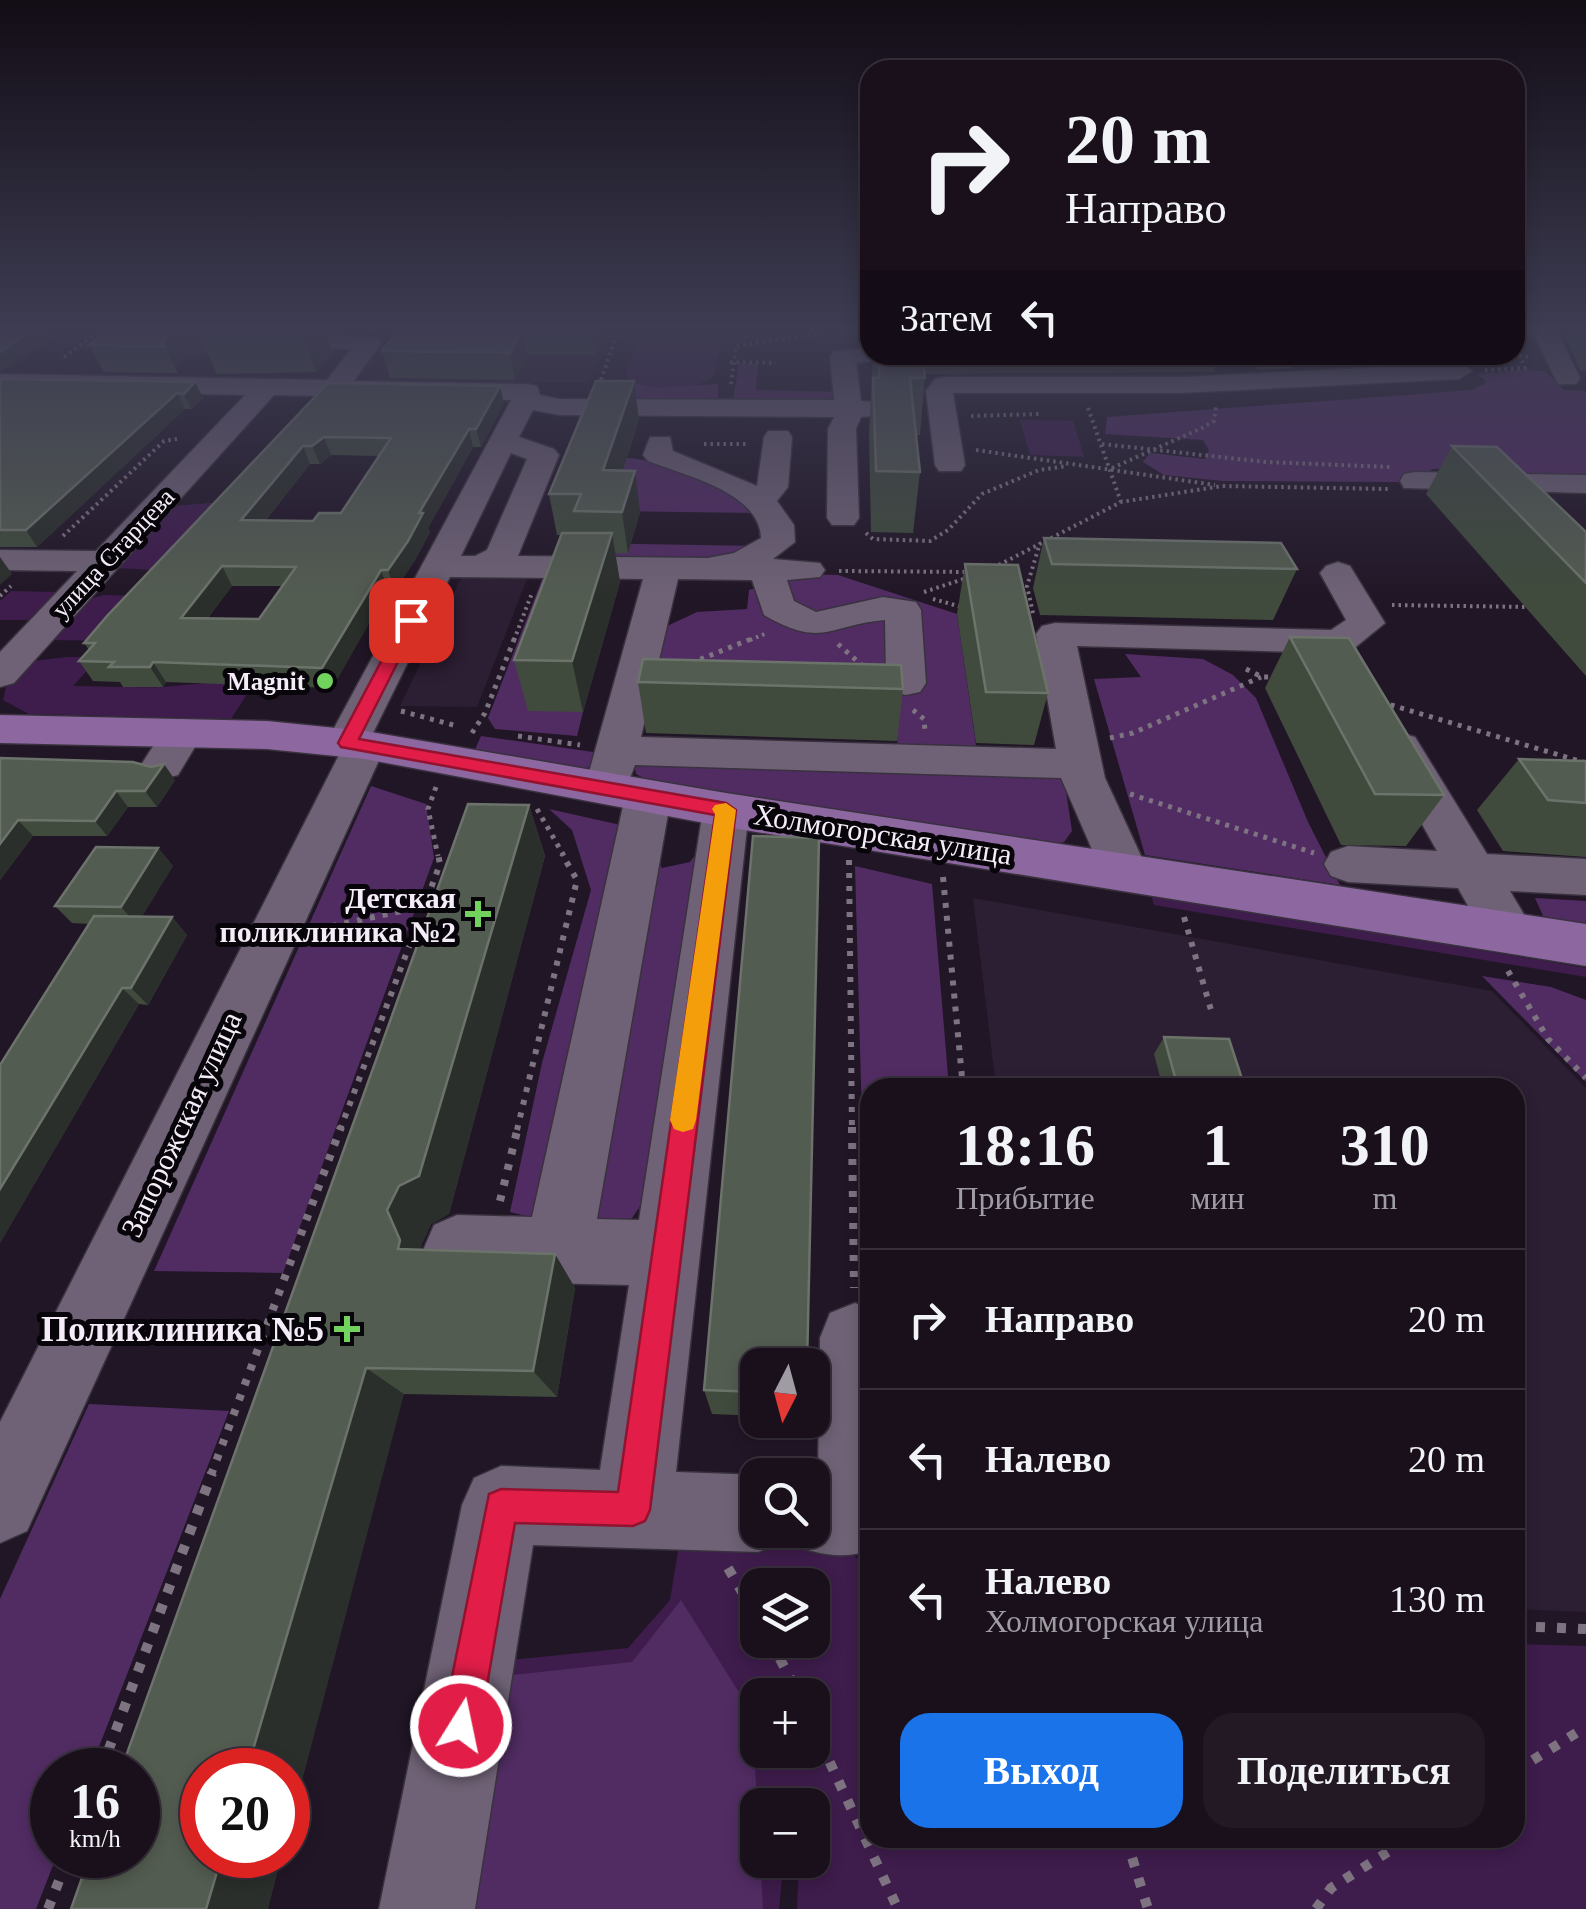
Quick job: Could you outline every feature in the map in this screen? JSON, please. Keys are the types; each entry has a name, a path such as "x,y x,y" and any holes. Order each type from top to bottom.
{"main road":[{"name":"Холмогорская улица","path":"0,729 173,748 368,732 624,779 726,810 1124,872 1506,949 1586,945"}],"street":[{"name":"улица Старцева","path":"3,669 111,555 187,452 228,419"},
{"path":"278,422 282,419"},
{"name":"Запорожская улица","path":"0,1504 368,732 439,566 515,419"},
{"path":"482,566 500,556 544,454 523,419"},
{"path":"439,566 703,569 838,546 842,428 851,419"},
{"path":"936,419 948,456"},
{"path":"762,500 772,486 778,436"},
{"path":"660,443 658,455 730,472 762,500 781,530 773,556 777,607 801,623 818,627 885,607 903,610 906,683"},
{"path":"187,452 231,466"},
{"path":"1491,482 1541,518"},
{"path":"1407,485 1586,484"},
{"path":"465,516 513,522"},
{"path":"0,560 43,554 111,555"},
{"path":"558,1250 624,779 663,568"},
{"path":"1124,872 1079,760 1056,634 1352,638 1473,873 1506,949"},
{"path":"624,779 1079,760"},
{"path":"633,1510 726,810"},
{"path":"1348,864 1586,877"},
{"path":"457,1248 665,1254"},
{"path":"847,1515 855,1338"},
{"path":"427,1909 501,1506 740,1513"}],"path":[{"path":"1092,419 1121,502"},
{"path":"1111,469 1128,457 1193,435 1214,419"},
{"path":"0,596 164,441 187,452"},
{"path":"1102,444 1266,462 1414,469 1491,482"},
{"path":"948,456 1078,464 1222,486"},
{"path":"838,546 873,539 930,541 948,530 982,494 1039,470 1078,464"},
{"path":"838,546 984,572 1121,502 1222,486 1407,485"},
{"path":"1040,542 1028,586 1034,619 1056,634"},
{"path":"1352,638 1548,608"},
{"path":"1352,638 1586,763"},
{"path":"1210,639 1218,656 1262,677"},
{"path":"1079,760 1262,677 1280,677"},
{"path":"368,732 492,732"},
{"path":"510,735 624,779"},
{"path":"1079,760 1348,864"},
{"path":"436,787 428,808 440,864"},
{"path":"457,1248 502,1198 577,880 532,799"},
{"path":"109,1748 440,864 452,852"},
{"path":"849,854 855,1338"},
{"path":"942,870 961,1078"},
{"path":"268,940 425,906"},
{"path":"1184,916 1212,1010"},
{"path":"1506,949 1548,1038 1586,1078"},
{"path":"1525,1626 1586,1629"},
{"path":"1525,1766 1586,1726"},
{"path":"830,1763 860,1827"},
{"path":"870,1848 898,1909"},
{"path":"1129,1848 1148,1909"},
{"path":"1316,1909 1331,1888 1394,1848"},
{"path":"48,1909 60,1878"}],"shaded area":[{"path":"1107,419 1586,419 1586,479 1497,478 1472,467 1433,469 1399,482 1223,481 1164,475 1143,462 1150,453 1205,459 1209,450 1203,440 1105,434"},
{"path":"1020,420 1073,421 1084,457 1030,455"},
{"path":"627,458 697,475 731,492 756,513 610,511"},
{"path":"232,501 172,571 116,568 174,506"},
{"path":"574,543 762,546 733,560 566,562"},
{"path":"802,574 838,575 957,614 977,752 898,753 896,717 637,710 663,628 697,612 747,609 749,590"},
{"path":"588,576 583,712 577,736 495,729 488,718 543,577"},
{"path":"461,578 527,579 477,707 400,706"},
{"path":"11,591 56,592 28,620 0,620 0,601"},
{"path":"103,595 151,596 113,641 49,640 87,600"},
{"path":"1125,654 1203,659 1233,675 1256,698 1308,822 1340,885 1145,855 1094,679 1141,677"},
{"path":"90,657 94,663 73,686 218,683 251,688 231,719 29,714 3,700 8,678 32,661"},
{"path":"481,736 607,754 593,767 578,769 474,752"},
{"path":"633,757 1064,778 1072,831 1064,842 1055,845 660,787 636,774"},
{"path":"371,786 426,804 434,858 283,1273 154,1271"},
{"path":"549,809 634,828 554,1223 510,1212 542,1063 591,890 572,830"},
{"path":"646,840 662,868 690,862 699,850 643,1202 621,1234 578,1241"},
{"path":"855,866 932,884 948,1078 861,1078"},
{"path":"1151,895 1586,968 1586,977 1154,905"},
{"path":"973,898 1492,991 1586,1088 1586,1612 1525,1609 1525,1078 995,1078"},
{"path":"1535,898 1586,901 1586,934 1549,929"},
{"path":"1482,976 1551,987 1586,1000 1586,1082"},
{"path":"89,1404 229,1411 99,1748 30,1748 30,1878 48,1878 36,1909 0,1909 0,1599"},
{"path":"740,1531 740,1548 830,1548 830,1537 860,1560 860,1848 1525,1848 1525,1644 1586,1646 1586,1909 797,1909 798,1878 830,1878 830,1788 740,1788 740,1878 782,1878 779,1909 435,1909 481,1663 628,1648 670,1600 681,1533"},
{"path":"681,1600 740,1694 740,1768 755,1768 756,1788 740,1788 740,1878 761,1878 763,1909 454,1909 494,1677 632,1662"}],"building":[{"path":"0,419 148,419 26,530 0,530"},
{"path":"294,419 482,419 476,429 469,429 419,513 423,513 408,541 388,570 381,570 322,668 153,662 150,667 109,667 114,662 79,661 95,643 84,643","holes":["324,437 391,438 341,513 319,513 313,521 241,520 303,446 312,446","222,566 296,567 259,619 181,618"]},
{"path":"580,419 621,419 603,470 635,471 622,512 574,511 581,494 549,494"},
{"path":"874,419 914,419 920,472 876,471"},
{"path":"1452,446 1497,447 1586,532 1586,583"},
{"path":"562,533 612,533 572,661 514,660"},
{"path":"1044,538 1281,543 1297,569 1052,564"},
{"path":"965,564 1018,565 1048,693 986,692"},
{"path":"1290,637 1349,638 1444,795 1375,794"},
{"path":"643,659 901,665 903,689 638,682"},
{"path":"0,758 133,762 151,767 164,764 145,791 116,791 95,821 18,820 0,844"},
{"path":"1519,759 1586,761 1586,803 1548,800"},
{"path":"468,804 529,805 419,1176 399,1186 387,1210 400,1240 398,1249 555,1254 533,1371 366,1368 254,1748 180,1748 180,1878 215,1878 206,1909 71,1909 82,1878 160,1878 160,1748 129,1748"},
{"path":"753,836 819,838 807,1348 740,1348 740,1391 704,1390"},
{"path":"96,847 158,848 121,907 55,906"},
{"path":"94,916 172,917 131,988 122,988 0,1189 0,1065"},
{"path":"1164,1037 1229,1039 1242,1078 1175,1078"}],"slow traffic":[{"path":"683,1120 726,810 722,809"}],"place":[{"name":"Magnit","path":"325,681"},
{"name":"Детская поликлиника №2","path":"478,914"},
{"name":"Поликлиника №5","path":"347,1329"}],"route":[{"path":"411,620 347,743 726,810 633,1510 501,1506 461,1726"}]}
